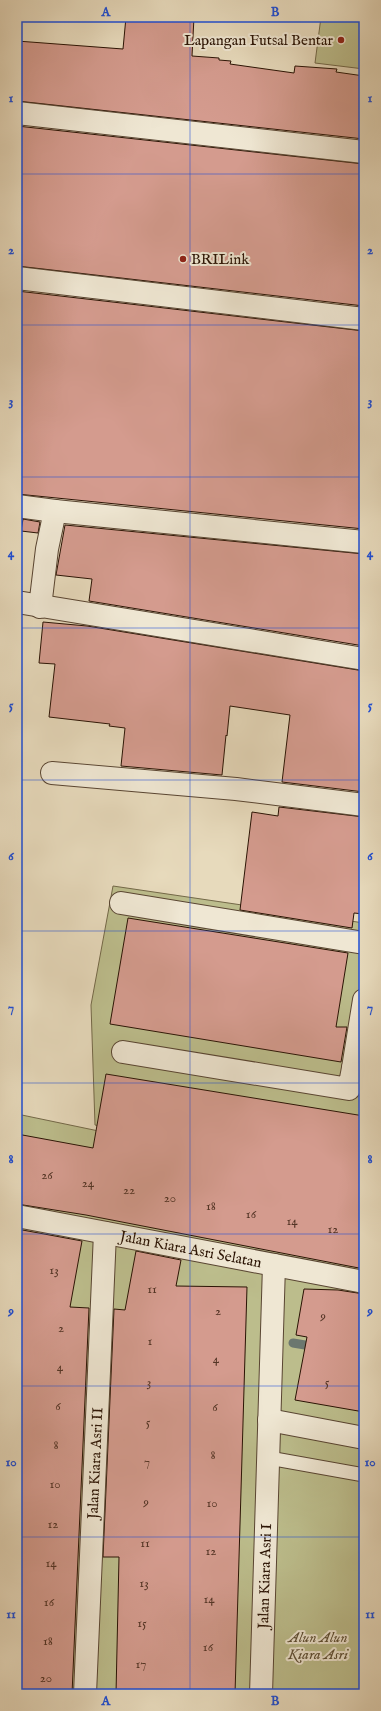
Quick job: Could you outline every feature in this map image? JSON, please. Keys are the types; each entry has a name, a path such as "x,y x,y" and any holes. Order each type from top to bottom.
{"street":[{"path":"17,113 364,152"},
{"path":"17,278 364,319"},
{"path":"17,506 364,542"},
{"path":"40,607 47,549 54,511"},
{"path":"17,602 40,607 364,659"},
{"path":"52,773 236,789 364,804"},
{"path":"121,903 364,943"},
{"path":"123,1052 349,1090 358,1069 364,1000"},
{"name":"Jalan Kiara Asri Selatan","path":"17,1216 364,1282"},
{"name":"Jalan Kiara Asri II","path":"85,1694 105,1233"},
{"name":"Jalan Kiara Asri I","path":"261,1694 274,1265"},
{"path":"269,1420 364,1438"}],"lane":[{"path":"269,1458 364,1475"}],"green space":[{"name":"Lapangan Futsal Bentar","path":"321,17 364,17 364,69 315,63"},
{"path":"113,886 364,923 364,1175 287,1166 95,1125 91,1005"},
{"name":"Alun Alun Kiara Asri","path":"17,1114 286,1170 364,1180 364,1694 17,1694"}],"building":[{"path":"126,17 194,17 192,56 219,58 219,60 231,61 230,64 294,73 295,66 337,69 336,72 364,76 364,139 17,101 17,41 123,49"},
{"path":"17,126 364,164 364,306 17,266"},
{"path":"17,291 364,331 364,529 17,494"},
{"path":"23,519 40,522 38,533 21,531"},
{"path":"65,525 364,554 364,646 89,601 92,579 56,575"},
{"path":"43,622 87,626 364,671 364,792 282,782 290,715 230,706 222,775 121,766 125,728 109,726 110,724 49,717 55,664 39,663"},
{"path":"279,807 364,817 364,914 354,913 352,928 240,910 252,812 278,816"},
{"path":"128,918 348,953 336,1027 347,1027 341,1062 110,1024"},
{"path":"106,1074 364,1116 364,1269 86,1215 17,1204 17,1134 93,1148"},
{"path":"17,1229 82,1241 70,1307 89,1308 72,1694 19,1694 21,1634 17,1634"},
{"path":"136,1251 181,1260 176,1286 247,1287 235,1694 116,1694 119,1557 103,1557 114,1309 125,1310"},
{"path":"304,1289 338,1290 364,1294 364,1412 295,1400 307,1337 296,1335"}],"waterway":[{"path":"293,1343 317,1347"}],"place":[{"name":"Lapangan Futsal Bentar","path":"341,40"},
{"name":"BRILink","path":"183,259"}]}
